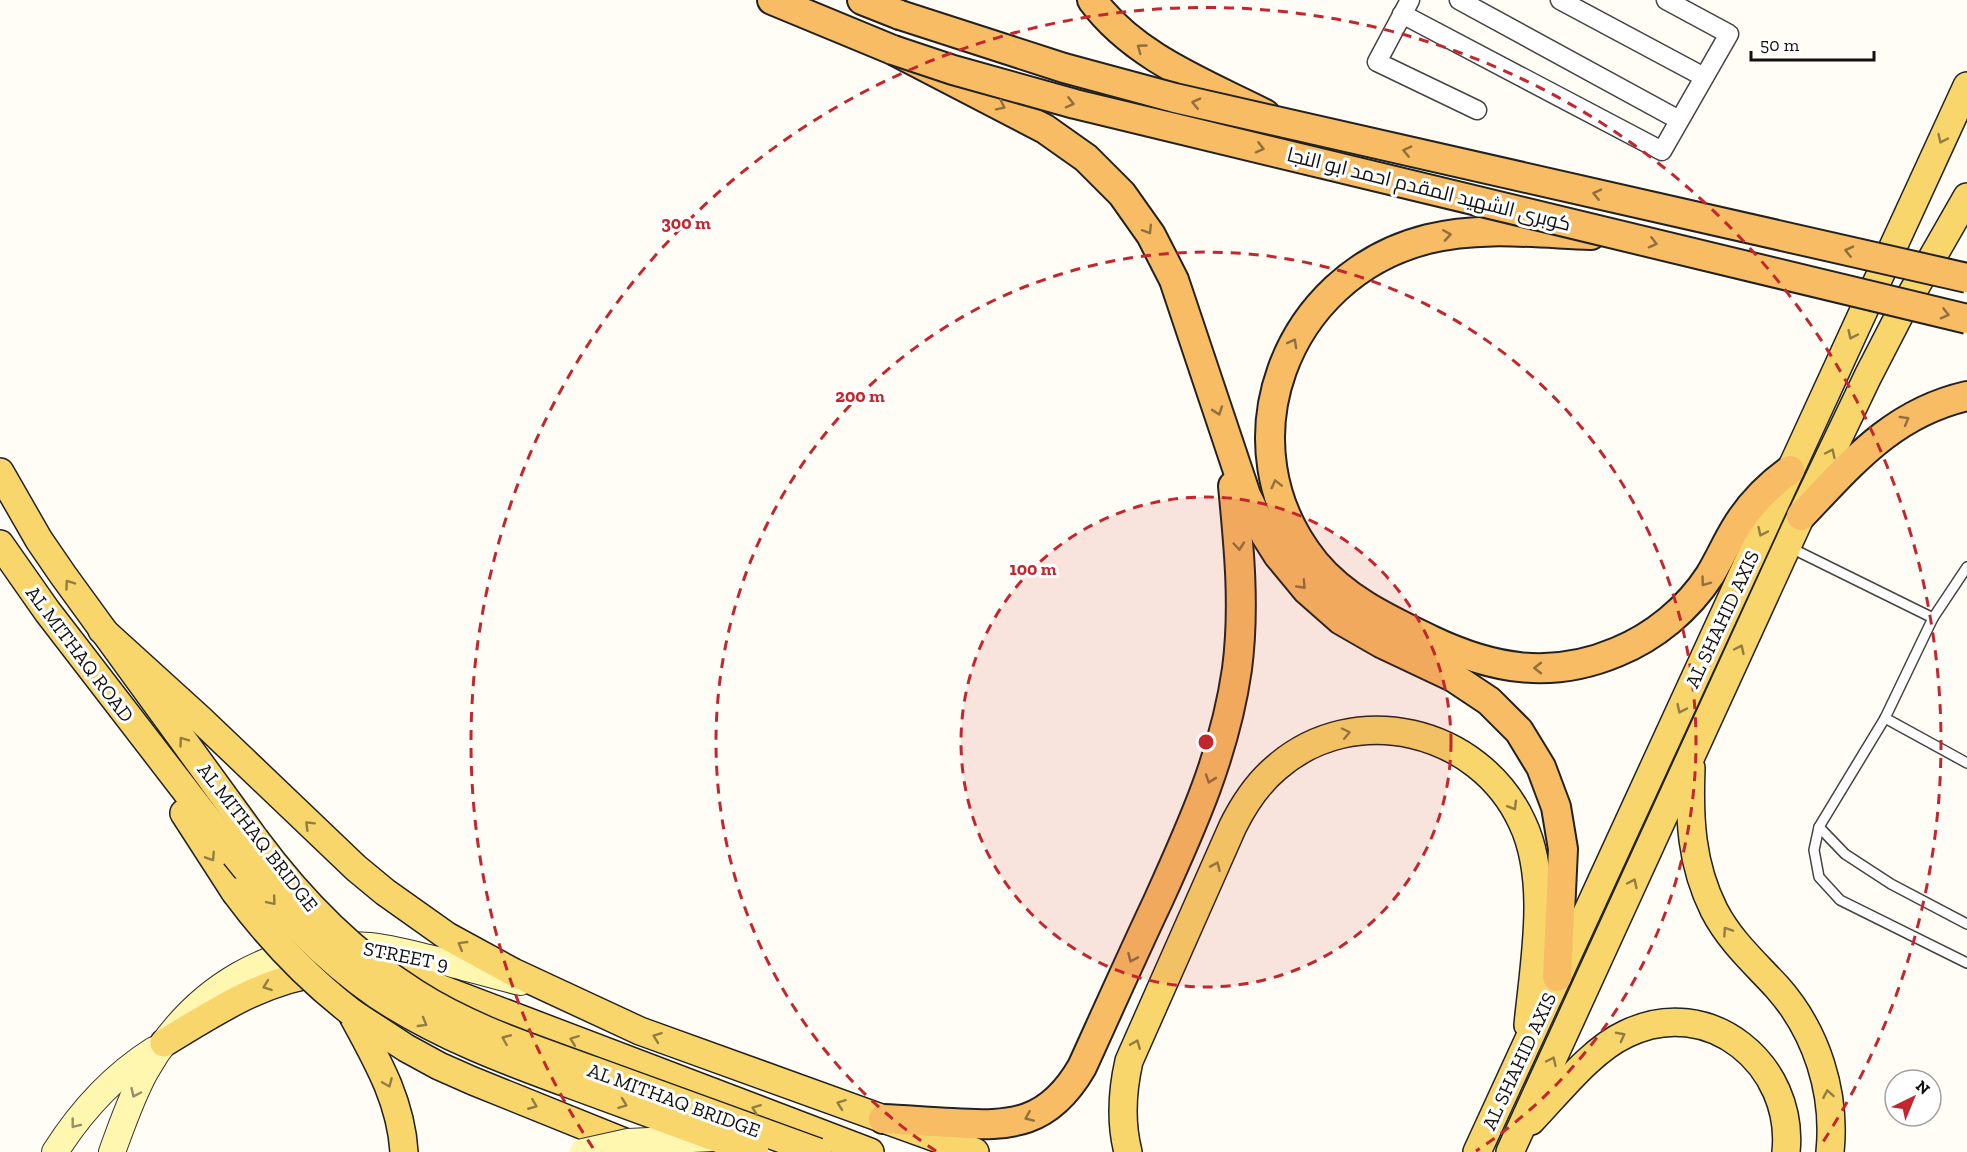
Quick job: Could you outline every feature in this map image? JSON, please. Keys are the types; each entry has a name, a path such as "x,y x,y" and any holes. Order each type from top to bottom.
{"highway":[{"path":"772,0 893,50 1045,129 1086,158 1122,194 1151,235 1174,280 1246,495 1260,526 1278,555 1307,590 1341,620 1472,688 1504,716 1531,749 1550,787 1561,828 1563,870 1557,977"},
{"name":"كوبرى الشهيد المقدم احمد ابو النجا","path":"862,0 900,15 1075,71 1175,98 1967,278"},
{"path":"1092,0 1112,23 1147,52 1286,124"},
{"name":"كوبرى الشهيد المقدم احمد ابو النجا","path":"893,50 1035,94 1967,319"},
{"path":"1620,235 1468,232 1426,239 1387,254 1351,276 1335,289 1307,320 1286,356 1273,398 1270,442 1276,485 1291,526 1315,562 1346,593 1383,617 1459,653 1498,665 1538,668 1578,664 1616,652 1652,633 1675,615 1696,594 1719,561 1744,514 1766,490 1790,470"},
{"path":"1801,516 1856,459 1885,433 1919,412 1967,396"},
{"path":"883,1119 986,1125 1012,1122 1037,1113 1058,1099 1076,1079 1194,821 1225,730 1237,667 1241,602 1241,570 1230,446"}],"main road":[{"name":"AL SHAHID AXIS","path":"1478,1152 1967,86"},
{"name":"AL SHAHID AXIS","path":"1514,1143 1801,516 1905,304 1967,197"},
{"name":"AL MITHAQ BRIDGE","path":"0,472 39,540 102,630 245,847 277,907 316,946 350,975 405,1013 434,1029 495,1057 754,1152"},
{"name":"AL MITHAQ ROAD","path":"0,544 47,611 141,733"},
{"path":"102,630 200,719 328,843 385,892 447,936 547,989 640,1030 975,1152"},
{"path":"1128,1152 1123,1120 1123,1100 1125,1080 1136,1042 1233,826 1246,802 1263,780 1290,756 1323,740 1376,729 1413,733 1448,745 1492,777 1514,806 1529,840 1536,876 1536,936 1527,1045"},
{"path":"141,733 177,801 236,892 269,937 322,989 351,1012 405,1048 439,1066 648,1152"},
{"name":"AL MITHAQ BRIDGE","path":"141,733 245,847 348,943 385,972 448,1012 515,1043 818,1152"},
{"path":"1691,756 1691,838 1706,894 1725,928 1749,959 1791,1004 1812,1041 1820,1060 1829,1101 1830,1152"},
{"name":"STREET 9","path":"112,1152 135,1091 164,1044 188,1015 205,1000 233,979 263,962 305,950 350,946 394,950 547,989"},
{"path":"55,1152 74,1124 103,1090 135,1062 240,998 274,983 331,971 372,971 393,974 434,986 870,1152"},
{"path":"351,1012 388,1082 400,1118 404,1152"},
{"path":"1514,1143 1600,1050 1642,1027 1675,1023 1707,1028 1723,1034 1750,1052 1761,1064 1771,1077 1784,1107 1787,1124 1786,1152"},
{"path":"1461,1152 1493,1119"},
{"path":"583,1152 628,1142 717,1138"}],"street":[{"path":"1460,0 1679,120"},
{"path":"1560,0 1704,77"},
{"path":"1477,110 1377,62 1406,7 1662,151 1729,34 1666,0"}],"lane":[{"path":"1787,546 1933,618"},
{"path":"1967,567 1933,618 1885,718 1819,827 1814,850 1819,878 1840,900 1967,963"},
{"path":"1885,718 1967,763"},
{"path":"1819,827 1845,854 1891,884 1967,924"}]}
